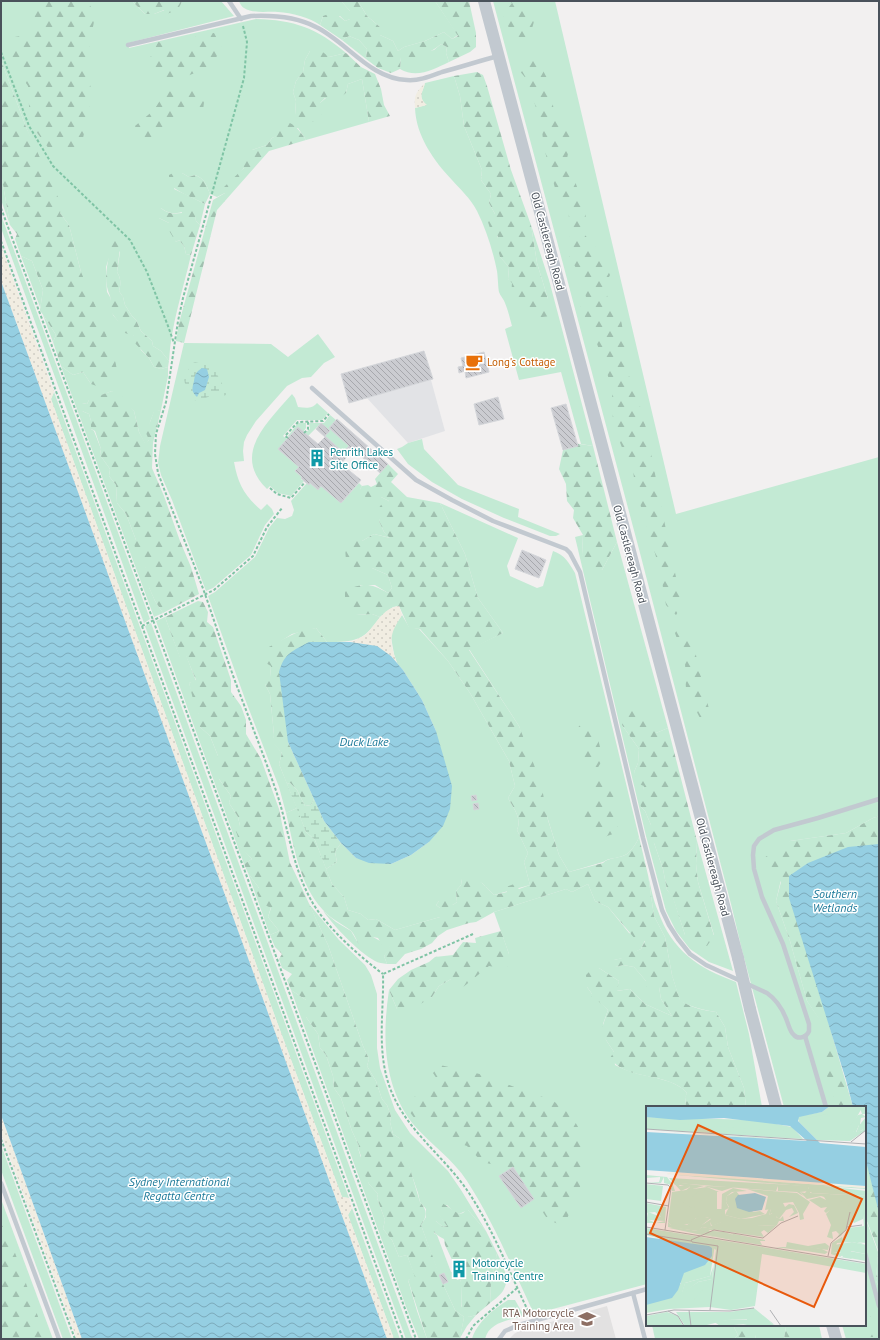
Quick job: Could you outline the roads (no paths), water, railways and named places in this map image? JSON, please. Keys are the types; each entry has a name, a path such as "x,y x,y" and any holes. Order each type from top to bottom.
{"street":[{"name":"Old Castlereagh Road","path":"484,1 738,958 776,1106"},
{"path":"832,1326 836,1339"}],"lane":[{"path":"229,1 241,19"},
{"path":"128,45 260,16 281,17 302,21 317,27 374,69 393,78 407,81 499,56"},
{"path":"312,388 416,480 493,521 566,549 570,553 580,572 642,838 662,910 669,925 690,954 701,962 767,993 774,998 792,1033 796,1037 805,1036 809,1032 808,1024 783,944 762,897 754,869 754,846 759,839 774,830 879,799"},
{"path":"805,1036 826,1106"},
{"path":"1,1183 59,1339"},
{"path":"866,1257 879,1306"},
{"path":"498,1339 511,1327 646,1290"},
{"path":"633,1293 645,1339"}],"water":[{"name":"Sydney International Regatta Centre","path":"1,281 387,1339 82,1339 1,1115"},
{"path":"202,368 207,369 209,377 205,390 199,393 197,397 192,390 196,373"},
{"name":"Duck Lake","path":"309,642 350,642 377,646 391,656 403,670 422,700 436,731 452,786 450,809 443,826 429,842 411,855 391,864 369,863 356,858 341,843 324,821 288,742 279,672 286,657 290,653"},
{"name":"Southern Wetlands","path":"879,844 879,1213 866,1161 866,1106 853,1106 789,898 789,876 808,863 848,847"}],"place":[{"name":"Long's Cottage","path":"474,362"},
{"name":"Penrith Lakes Site Office","path":"317,458"},
{"name":"Motorcycle Training Centre","path":"459,1269"},
{"name":"RTA Motorcycle Training Area","path":"587,1319"}]}
